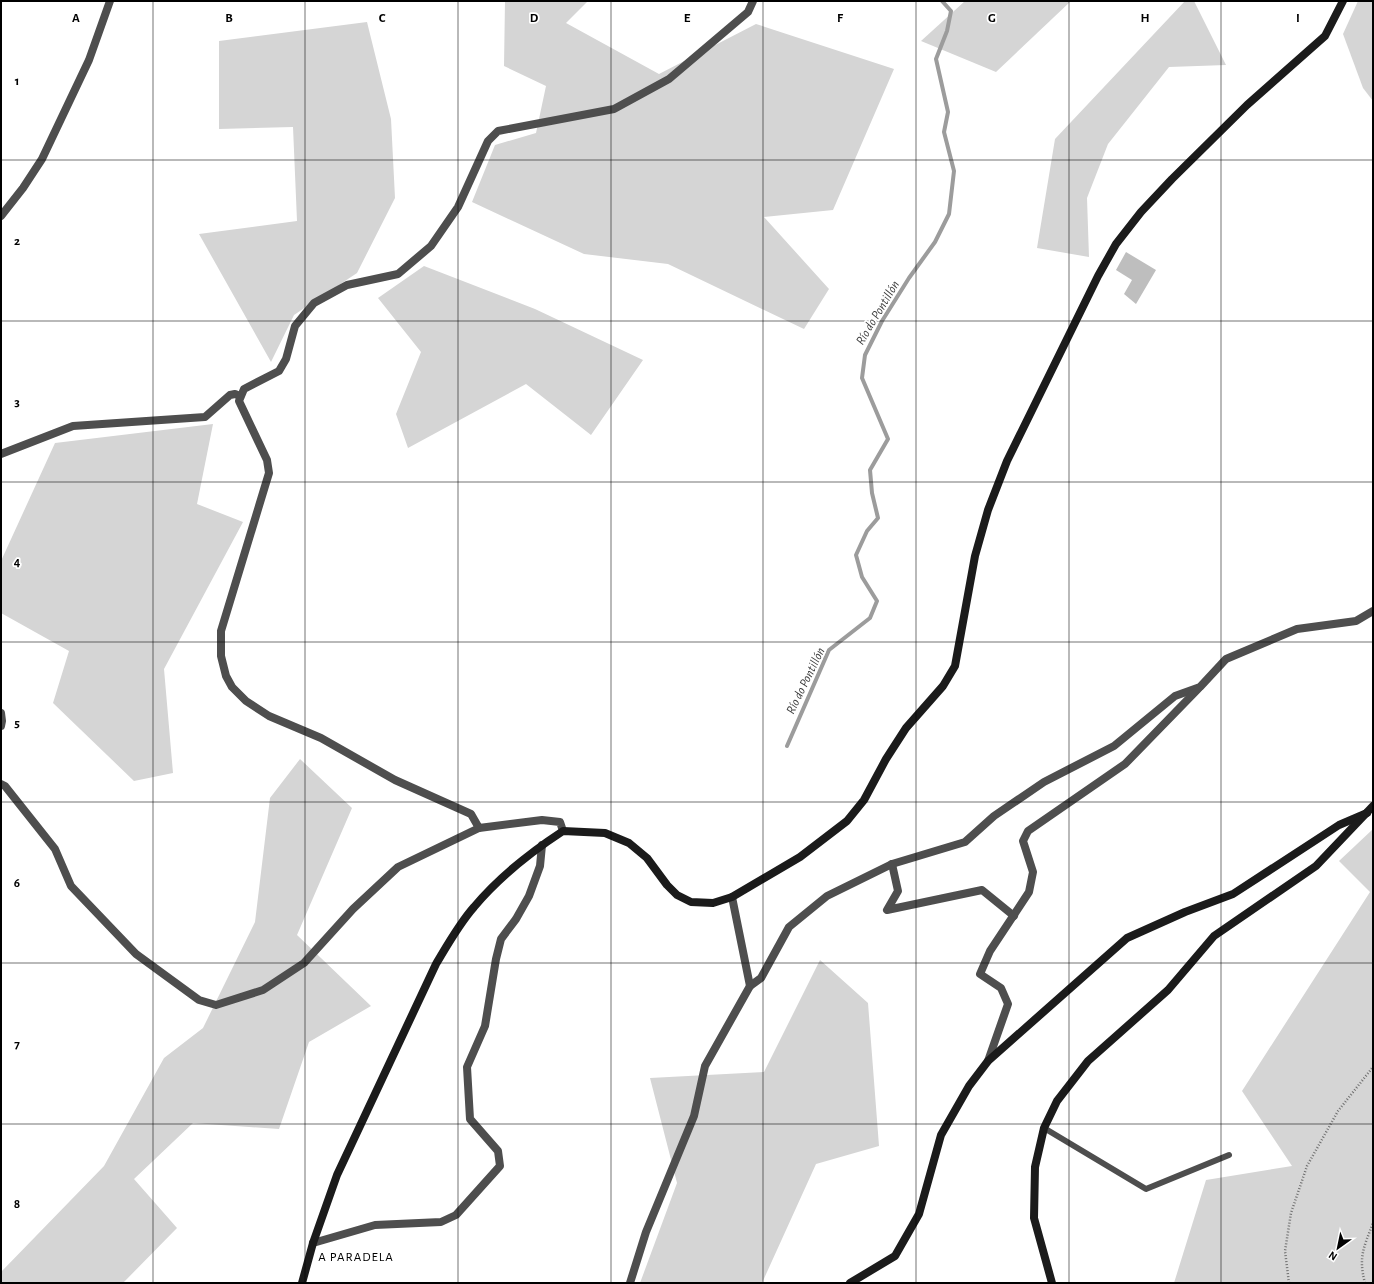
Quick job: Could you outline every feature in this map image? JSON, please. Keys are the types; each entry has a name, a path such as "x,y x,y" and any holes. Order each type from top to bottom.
{"street":[{"path":"1,216 23,188 42,159 88,60 110,1"},
{"path":"479,828 471,814 395,780 321,738 269,716 246,701 232,687 226,676 221,656 221,631 269,473 267,460 243,411 239,401 240,396 244,389 251,384 279,371 286,359 294,326 314,303 347,285 398,274 431,246 458,207 488,141 498,131 614,109 669,79 748,12 753,1"},
{"path":"302,1283 313,1243 337,1175 436,964 452,936 474,907 516,865 563,830 604,833 629,843 647,858 677,895 691,902 713,903 732,897 800,857 847,821 864,800 886,759 906,728 943,686 955,666 975,556 988,510 1007,460 1098,276 1116,244 1141,212 1172,179 1247,105 1325,36 1343,1"},
{"path":"1,454 73,426 205,417 230,395 235,394 240,396"},
{"path":"988,1061 1008,1004 1001,988 980,974 990,951 1029,892 1033,872 1023,841 1028,832 1125,764 1226,659 1297,629 1356,621 1373,611"},
{"path":"630,1283 646,1232 694,1116 705,1066 750,986 761,978 788,927 826,896 892,864 965,842 994,816 1044,782 1114,746 1175,696 1200,687"},
{"path":"1,713 1,726"},
{"path":"1,784 5,786 55,849 71,886 136,954 199,1000 216,1005 263,990 304,963 353,909 398,867 441,845 479,828 542,820 560,822 563,830"},
{"path":"1052,1283 1034,1218 1035,1167 1044,1128 1057,1101 1088,1061 1168,990 1214,936 1316,866 1373,806"},
{"path":"850,1283 895,1256 919,1214 941,1135 969,1086 988,1061 1128,938 1185,912 1233,894 1339,825 1367,813"},
{"path":"313,1243 375,1225 441,1222 456,1215 500,1166 498,1150 470,1119 467,1067 485,1026 496,958 501,939 516,920 528,896 540,866 542,845"},
{"path":"892,864 898,891 886,910 982,890 1014,916"},
{"path":"732,897 750,986"}],"lane":[{"path":"1044,1128 1146,1189 1228,1155"}],"path":[{"path":"1289,1283 1285,1251 1291,1213 1307,1166 1338,1111 1373,1067"},
{"path":"1365,1283 1360,1266 1365,1243 1373,1223"}],"shaded area":[{"path":"505,1 588,1 566,23 659,74 756,24 894,69 833,210 764,217 829,289 804,329 668,264 584,254 472,202 495,145 536,133 546,86 504,66"},
{"path":"965,1 1071,1 996,72 921,41"},
{"path":"1185,1 1194,1 1226,65 1169,67 1108,144 1087,198 1089,257 1037,248 1055,139"},
{"path":"1358,1 1373,1 1373,101 1363,88 1343,34"},
{"path":"367,22 391,119 395,198 357,273 294,315 271,362 199,234 297,221 293,127 219,129 219,41"},
{"path":"424,266 535,309 643,360 591,435 526,384 408,448 396,414 421,352 378,298"},
{"path":"213,424 197,504 243,522 164,669 173,773 134,781 53,703 69,651 1,613 1,561 55,443"},
{"path":"300,759 352,808 297,935 371,1006 309,1042 279,1129 193,1123 134,1179 177,1228 123,1283 1,1283 1,1272 104,1166 164,1058 203,1028 255,922 270,798"},
{"path":"1373,829 1373,1283 1174,1283 1206,1180 1292,1166 1242,1091 1370,892 1339,861"},
{"path":"820,960 868,1003 879,1146 816,1164 762,1283 640,1283 677,1183 650,1078 764,1072"}],"building":[{"path":"1126,252 1156,270 1136,304 1124,294 1132,280 1116,270"}],"waterway":[{"name":"Río do Pontillón","path":"787,746 829,650 870,618 877,601 862,577 856,555 867,531 878,518 872,493 870,470 888,439 862,378 865,355 882,321 909,278 935,242 949,214 954,171 944,132 948,112 936,59 947,31 951,11 942,1"}],"district":[{"name":"A PARADELA","path":"356,1257"}]}
